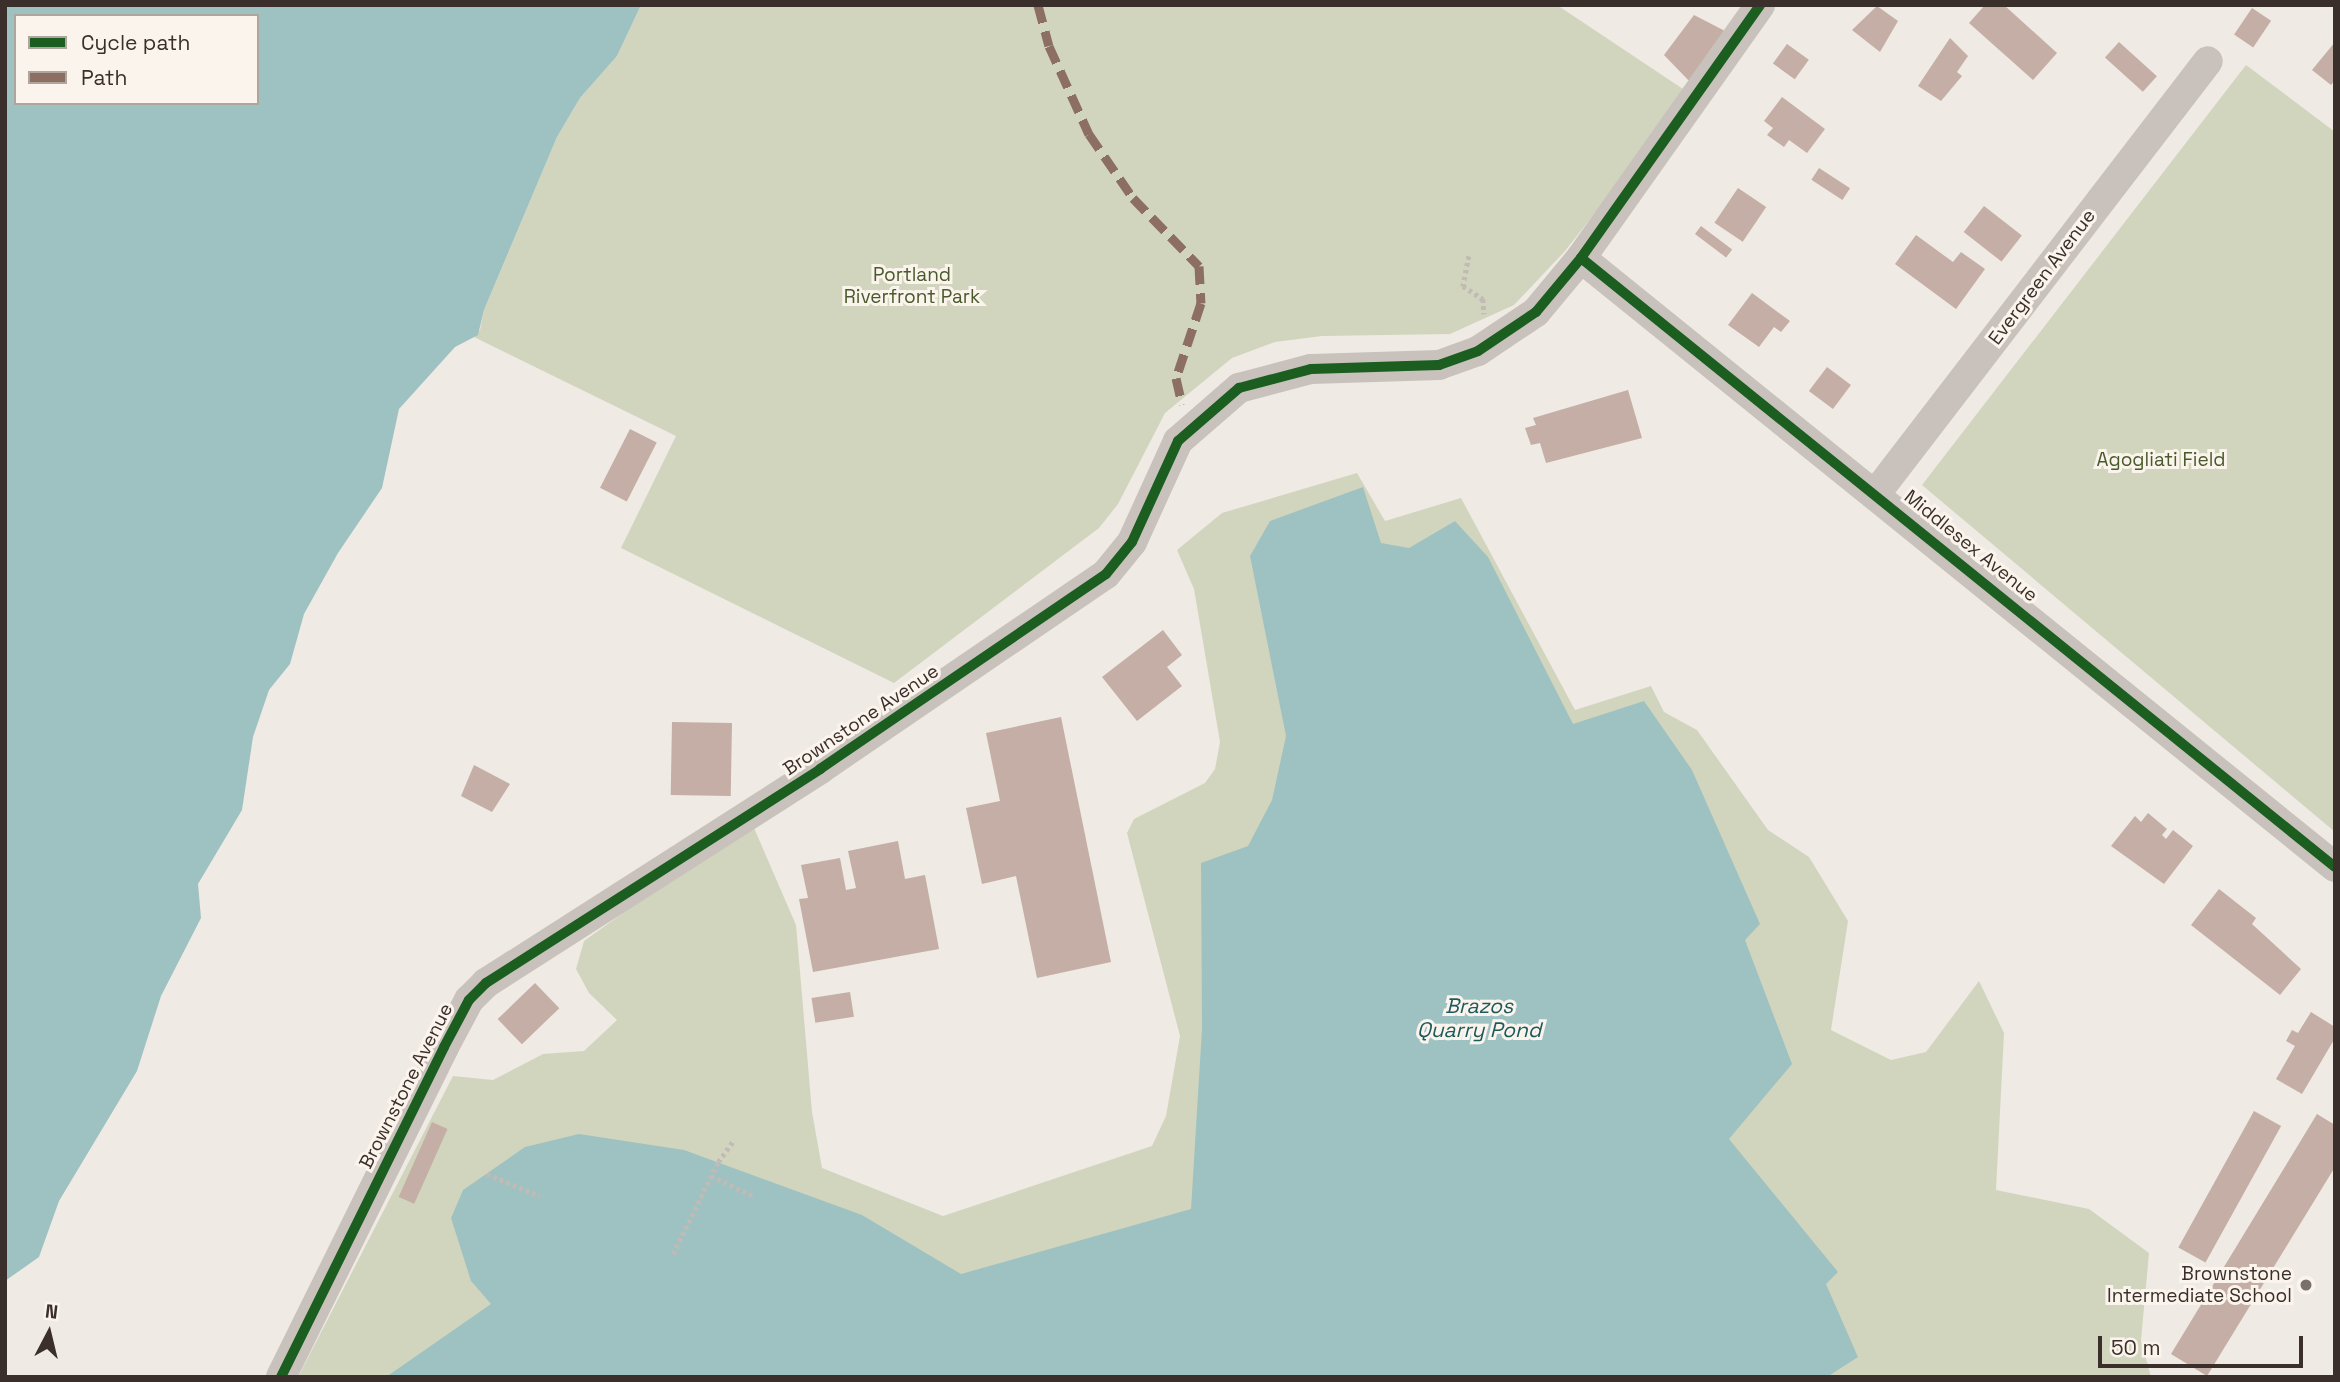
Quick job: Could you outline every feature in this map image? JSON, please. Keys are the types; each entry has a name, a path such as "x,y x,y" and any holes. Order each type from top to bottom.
{"street":[{"name":"Brownstone Avenue","path":"281,1377 450,1035 469,1000 486,983 812,775 1106,574 1143,523 1178,441 1232,393 1293,371 1420,369 1459,359 1536,312 1581,258 1760,5"},
{"name":"Evergreen Avenue","path":"1877,492 2208,61"},
{"name":"Middlesex Avenue","path":"1581,258 1877,492 2335,867"}],"path":[{"path":"1469,256 1463,286 1483,299 1483,319"},
{"path":"673,1254 711,1176 734,1140"},
{"path":"487,1174 540,1196"},
{"path":"711,1176 754,1196"}],"green space":[{"name":"Portland Riverfront Park","path":"641,5 1557,5 1689,93 1565,251 1514,305 1450,334 1322,336 1275,342 1232,358 1165,413 1118,504 1099,528 894,683 621,548 676,436 472,336 480,330 484,310 557,137 580,98 617,56"},
{"name":"Agogliati Field","path":"2246,65 2335,132 2335,832 1922,485"},
{"name":"Brazos Quarry Pond","path":"1357,473 1385,521 1461,498 1575,710 1651,686 1664,712 1697,730 1768,830 1809,857 1848,921 1831,1030 1891,1060 1926,1052 1979,981 2004,1033 1996,1190 2089,1209 2149,1253 2141,1340 2151,1377 298,1377 453,1076 493,1080 543,1054 584,1051 617,1020 589,993 576,969 584,941 751,821 796,925 812,1112 822,1168 943,1216 1152,1146 1166,1116 1180,1036 1127,833 1134,819 1205,783 1215,769 1220,742 1194,589 1177,550 1222,513"}],"water":[{"path":"5,5 641,5 617,56 580,98 557,137 484,310 478,335 455,347 399,409 382,488 338,553 304,614 290,664 269,690 253,737 242,810 198,884 201,918 161,996 137,1071 59,1201 39,1257 5,1281"},
{"name":"Brazos Quarry Pond","path":"1363,487 1381,543 1409,548 1455,521 1488,557 1573,724 1644,701 1692,770 1760,924 1745,940 1792,1064 1729,1139 1838,1272 1826,1284 1858,1357 1827,1377 386,1377 491,1304 471,1281 451,1218 463,1190 525,1147 579,1134 684,1150 862,1215 961,1274 1191,1209 1202,1029 1201,863 1248,846 1272,800 1286,736 1250,556 1270,521"}],"building":[{"path":"1985,5 2004,5 2057,53 2033,80 1969,23"},
{"path":"1877,6 1898,21 1880,52 1852,30"},
{"path":"2252,8 2271,21 2253,47 2234,35"},
{"path":"1694,15 1725,31 1693,85 1664,55"},
{"path":"1950,38 1968,56 1957,72 1962,76 1941,101 1918,86"},
{"path":"2119,42 2157,76 2143,92 2105,58"},
{"path":"2335,42 2335,80 2331,85 2312,70"},
{"path":"1787,44 1809,60 1795,79 1773,63"},
{"path":"1782,97 1825,129 1807,153 1789,140 1784,147 1767,135 1773,128 1764,121"},
{"path":"1819,168 1850,188 1842,200 1811,180"},
{"path":"1738,188 1766,207 1743,242 1715,223"},
{"path":"1984,206 2022,236 2002,262 1964,232"},
{"path":"1701,226 1732,249 1726,257 1695,234"},
{"path":"1916,235 1953,262 1961,252 1985,269 1956,309 1895,264"},
{"path":"1752,293 1790,321 1781,332 1774,327 1759,347 1728,325"},
{"path":"1827,367 1851,385 1833,409 1809,391"},
{"path":"1628,390 1642,438 1546,463 1540,443 1531,445 1525,428 1536,425 1533,418"},
{"path":"630,429 657,443 627,501 600,488"},
{"path":"1163,630 1182,655 1167,667 1182,686 1137,721 1102,677"},
{"path":"1061,717 1111,962 1037,978 1016,876 982,884 966,808 1000,801 986,733"},
{"path":"672,722 732,723 731,796 671,795"},
{"path":"474,765 510,784 492,812 461,796"},
{"path":"2148,813 2167,829 2162,835 2166,839 2173,830 2193,846 2164,884 2111,846 2135,816 2141,822"},
{"path":"898,841 905,879 925,875 939,949 813,972 799,899 808,898 801,865 840,858 846,890 856,888 848,851"},
{"path":"2219,889 2256,918 2252,924 2301,969 2280,995 2191,925"},
{"path":"535,983 559,1008 522,1044 498,1019"},
{"path":"850,992 854,1017 815,1023 811,998"},
{"path":"2311,1012 2335,1027 2335,1038 2302,1094 2276,1079 2295,1046 2286,1041 2292,1030 2298,1033"},
{"path":"2254,1111 2281,1126 2205,1262 2178,1247"},
{"path":"2317,1114 2335,1125 2335,1167 2207,1376 2171,1354"},
{"path":"432,1122 448,1129 414,1204 399,1197"}],"marked path":[{"path":"1038,5 1049,46 1089,134 1133,198 1199,266 1201,303 1176,378 1182,404"}],"cycle path":[{"path":"281,1377 444,1047 469,1000 486,983 820,769 1106,574 1132,542 1178,441 1239,388 1311,369 1439,365 1478,351 1536,312 1581,258 1760,5"},
{"path":"1581,258 2335,867"}],"place":[{"name":"Brownstone Intermediate School","path":"2306,1285"}]}
